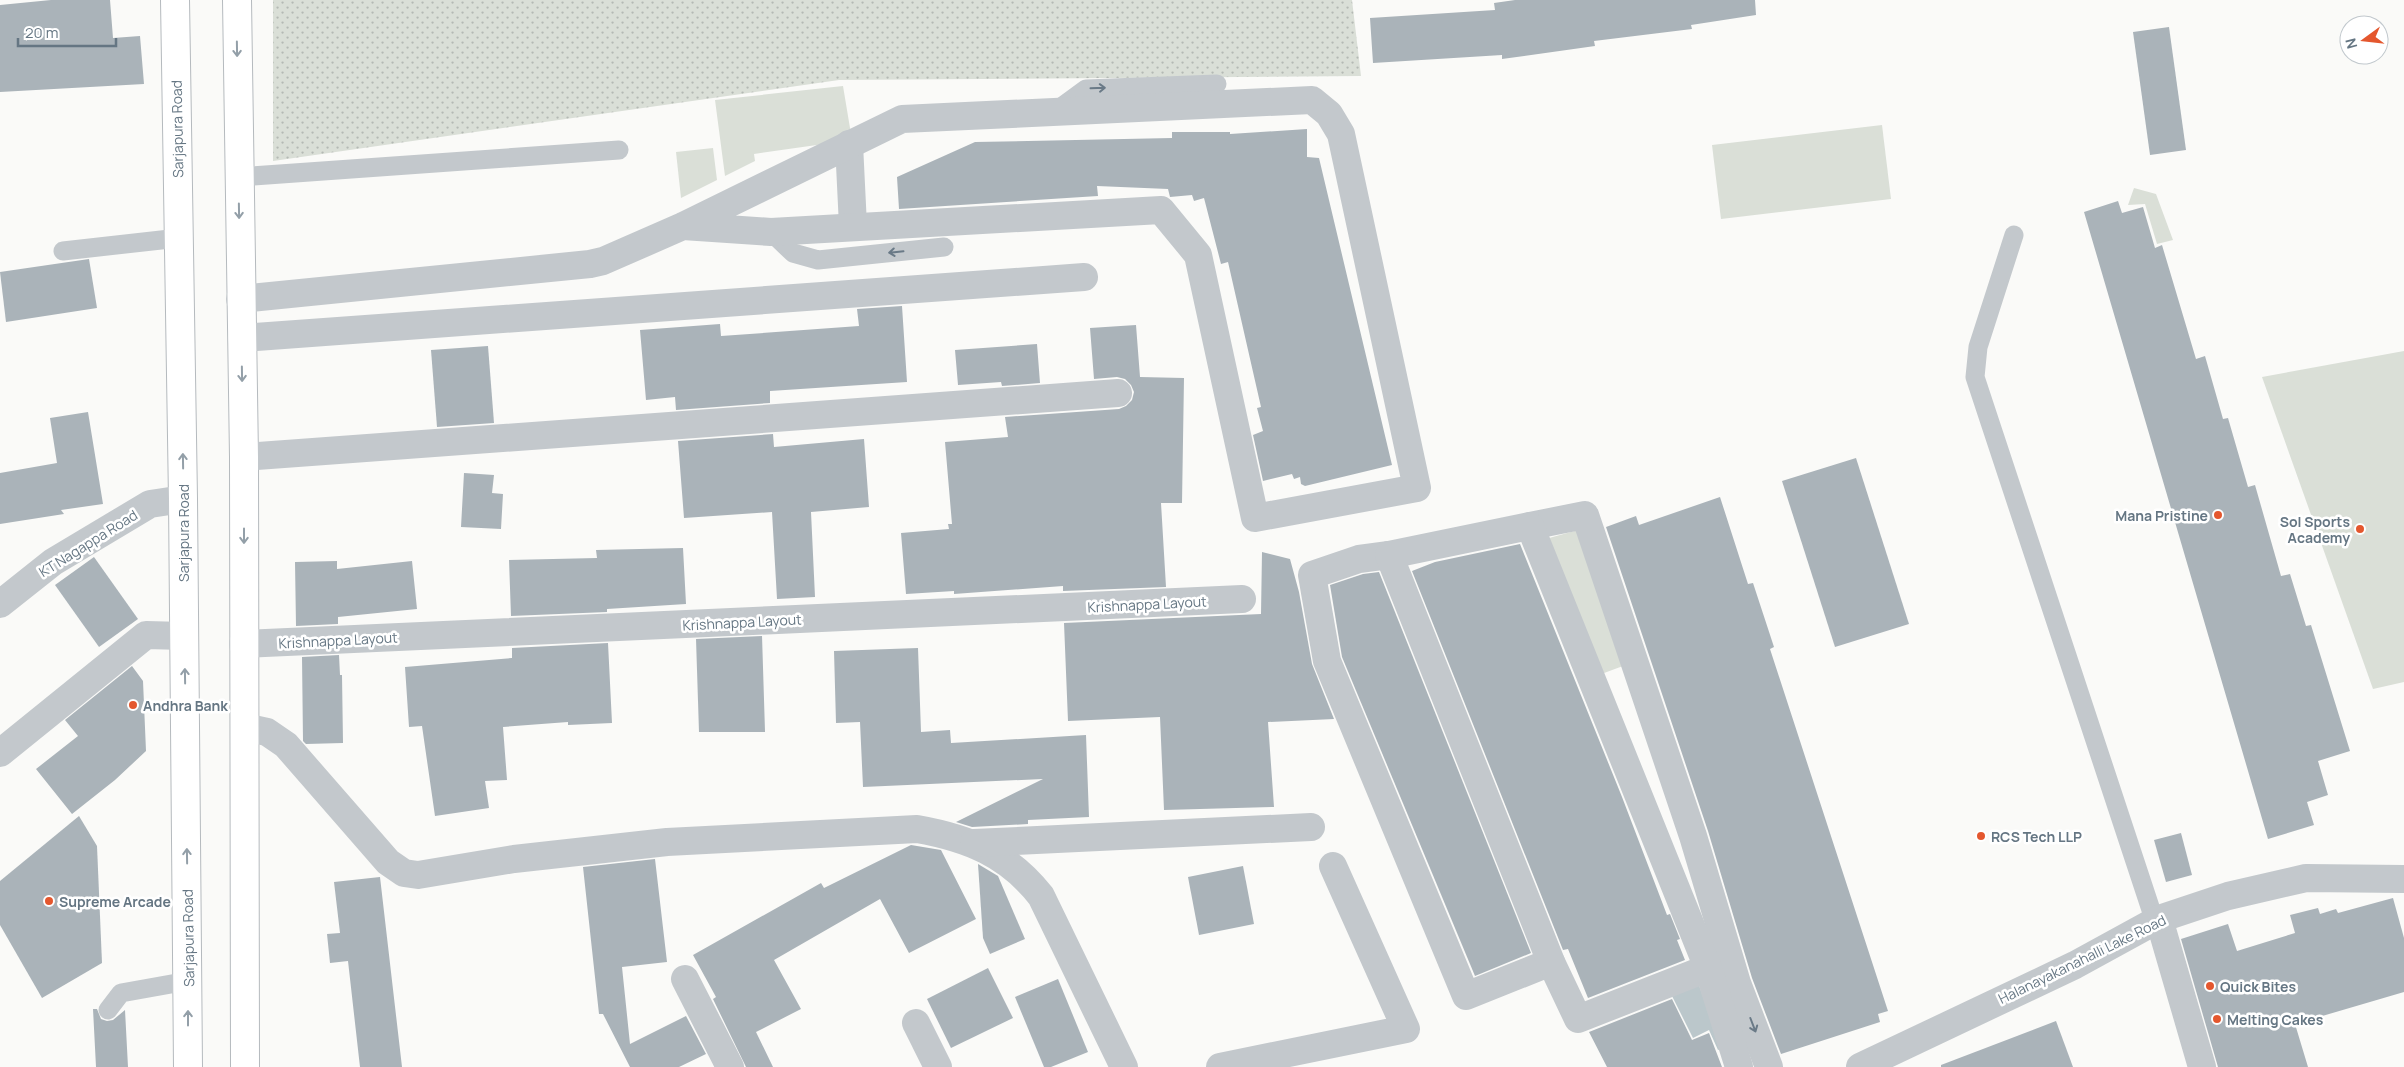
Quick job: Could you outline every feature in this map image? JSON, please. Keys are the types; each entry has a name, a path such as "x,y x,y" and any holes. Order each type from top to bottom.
{"main road":[{"name":"Sarjapura Road","path":"175,0 183,499 188,1067"},
{"path":"236,0 244,458 245,1067"}],"street":[{"path":"240,298 590,264 603,261 683,226 902,119 1312,100 1329,114 1341,134 1417,488 1255,518 1198,255 1161,210 771,232 683,226"},
{"path":"849,144 853,226"},
{"path":"242,338 1084,277"},
{"path":"244,458 1118,393"},
{"name":"KT Nagappa Road","path":"0,604 52,562 150,504 183,499"},
{"path":"1551,962 1466,996 1327,661 1312,575 1359,558 1389,556 1585,515 1690,827 1739,1067"},
{"path":"1530,526 1720,981 1769,1067"},
{"path":"1389,556 1551,962 1578,1019 1720,981"},
{"name":"Krishnappa Layout","path":"243,644 1242,599"},
{"path":"0,753 146,635 184,636"},
{"path":"245,727 267,732 286,745 388,862 404,872 418,875 514,859 667,842 917,829 950,835 1002,858 1025,875 1041,896 1124,1067"},
{"path":"970,843 1312,827"},
{"path":"1220,1067 1406,1028 1332,866"},
{"name":"Halanayakanahalli Lake Road","path":"1860,1067 2075,965 2157,921 2228,896 2306,878 2404,879"},
{"path":"2157,921 2202,1067"},
{"path":"684,979 730,1067"},
{"path":"916,1023 938,1067"}],"lane":[{"path":"1056,111 1086,89 1217,84"},
{"path":"238,177 620,150"},
{"path":"771,232 793,253 818,260 944,248"},
{"path":"2014,235 1978,347 1975,377 2157,921"},
{"path":"63,251 179,238"},
{"path":"108,1010 121,994 188,980"}],"shaded area":[{"path":"273,0 1352,0 1361,76 839,80 273,161"},
{"path":"843,86 852,140 754,154 755,161 725,176 715,100"},
{"path":"1882,125 1891,199 1721,219 1712,145"},
{"path":"713,148 717,180 681,198 676,152"},
{"path":"2134,188 2156,194 2173,240 2157,244 2145,204 2128,205"},
{"name":"Sol Sports Academy","path":"2404,351 2404,682 2373,689 2262,377"},
{"path":"1578,530 1623,666 1596,676 1542,540"},
{"path":"1698,982 1721,1049 1718,1050 1709,1030 1693,1038 1670,992"}],"building":[{"path":"51,0 110,0 113,38 140,36 144,84 0,92 0,5"},
{"path":"1515,0 1755,0 1756,15 1691,25 1692,29 1594,41 1595,46 1502,59 1502,55 1373,63 1370,18 1495,10 1494,3"},
{"path":"2169,27 2186,150 2150,155 2133,32"},
{"path":"1307,129 1307,157 1319,158 1392,465 1305,486 1301,484 1300,477 1294,479 1292,474 1263,481 1253,435 1263,431 1257,408 1261,407 1228,262 1221,264 1204,198 1194,201 1192,195 1170,197 1168,189 1097,186 1098,196 899,209 897,177 975,142 1172,138 1172,132 1230,132 1230,134"},
{"name":"Mana Pristine","path":"2118,201 2122,213 2143,207 2155,248 2162,245 2196,359 2205,356 2223,419 2228,418 2248,487 2255,485 2281,576 2290,574 2306,626 2311,625 2350,751 2318,761 2328,795 2307,802 2314,825 2268,839 2084,212"},
{"path":"89,259 97,308 6,322 0,272"},
{"path":"902,306 907,382 770,391 770,403 676,410 675,397 646,400 640,330 720,324 721,336 859,326 857,309"},
{"path":"1136,325 1140,377 1184,378 1182,503 1161,503 1166,587 1063,591 1063,586 954,594 954,591 906,594 901,533 949,529 948,524 952,524 945,442 1008,437 1005,417 1119,409 1126,406 1132,400 1134,392 1131,385 1125,379 1117,377 1094,379 1090,328"},
{"path":"1037,344 1040,383 1002,386 1001,382 958,385 955,350"},
{"path":"488,346 494,423 437,427 431,350"},
{"path":"88,412 103,504 61,510 64,514 0,524 0,473 57,463 50,418"},
{"path":"773,434 774,447 864,439 869,507 811,512 815,597 777,599 772,512 684,518 678,441"},
{"path":"1856,458 1909,624 1835,647 1782,481"},
{"path":"464,473 494,475 492,493 503,494 501,529 461,527"},
{"path":"1720,497 1748,584 1753,583 1774,647 1770,649 1888,1011 1878,1014 1880,1022 1781,1054 1752,978 1708,831 1606,527 1636,516 1639,525"},
{"path":"1520,544 1622,797 1667,915 1670,914 1680,939 1677,940 1685,960 1588,998 1568,949 1563,950 1412,571 1435,562"},
{"path":"683,548 686,604 607,609 607,612 511,616 509,560 597,558 596,550"},
{"path":"1262,552 1290,559 1299,592 1312,664 1334,719 1268,722 1274,807 1164,810 1160,717 1068,721 1064,623 1261,614"},
{"path":"94,557 138,619 99,647 55,585"},
{"path":"337,561 337,569 412,561 417,609 338,617 338,624 296,626 295,562"},
{"path":"1379,572 1531,953 1475,976 1342,657 1330,585 1363,574"},
{"path":"762,636 765,732 699,732 696,639"},
{"path":"608,643 612,723 568,725 568,722 503,727 507,780 485,781 489,808 435,816 422,726 409,727 405,667 512,658 512,648"},
{"path":"918,648 921,732 950,730 951,743 1086,735 1089,817 1028,820 1028,824 972,827 956,822 1043,779 863,787 860,722 836,723 834,651"},
{"path":"339,655 340,675 342,675 343,743 306,744 303,741 302,657"},
{"path":"132,666 143,681 146,751 115,780 72,814 36,769 78,736 65,720"},
{"name":"Supreme Arcade","path":"79,816 97,846 102,963 42,998 0,925 0,881"},
{"path":"2181,833 2192,875 2166,882 2154,840"},
{"path":"911,845 941,850 976,919 909,953 880,899 774,960 801,1009 756,1032 773,1067 746,1067 713,999 716,997 693,955 821,883 824,888"},
{"path":"655,859 667,962 622,967 630,1044 686,1016 706,1054 679,1067 630,1067 603,1014 599,1014 583,867"},
{"path":"978,864 998,876 1025,939 990,954 983,938"},
{"path":"1243,866 1254,924 1199,935 1188,877"},
{"path":"380,877 402,1067 360,1067 348,961 330,963 327,934 340,933 334,882"},
{"path":"2393,898 2404,938 2404,992 2295,1024 2308,1067 2218,1067 2181,939 2228,924 2237,951 2295,933 2290,915 2318,908 2320,914 2336,909 2338,913"},
{"path":"988,968 1013,1018 951,1048 927,999"},
{"path":"1058,979 1088,1052 1051,1067 1044,1067 1015,997"},
{"path":"1672,999 1692,1040 1709,1033 1722,1067 1607,1067 1589,1032"},
{"path":"93,1009 97,1009 101,1019 107,1021 113,1020 125,1010 128,1067 96,1067"},
{"path":"2056,1021 2073,1067 1941,1067 1941,1065"}],"place":[{"name":"Mana Pristine","path":"2218,515"},
{"name":"Sol Sports Academy","path":"2360,529"},
{"name":"Andhra Bank","path":"133,705"},
{"name":"RCS Tech LLP","path":"1981,836"},
{"name":"Supreme Arcade","path":"49,901"},
{"name":"Quick Bites","path":"2210,986"},
{"name":"Melting Cakes","path":"2217,1019"}]}
